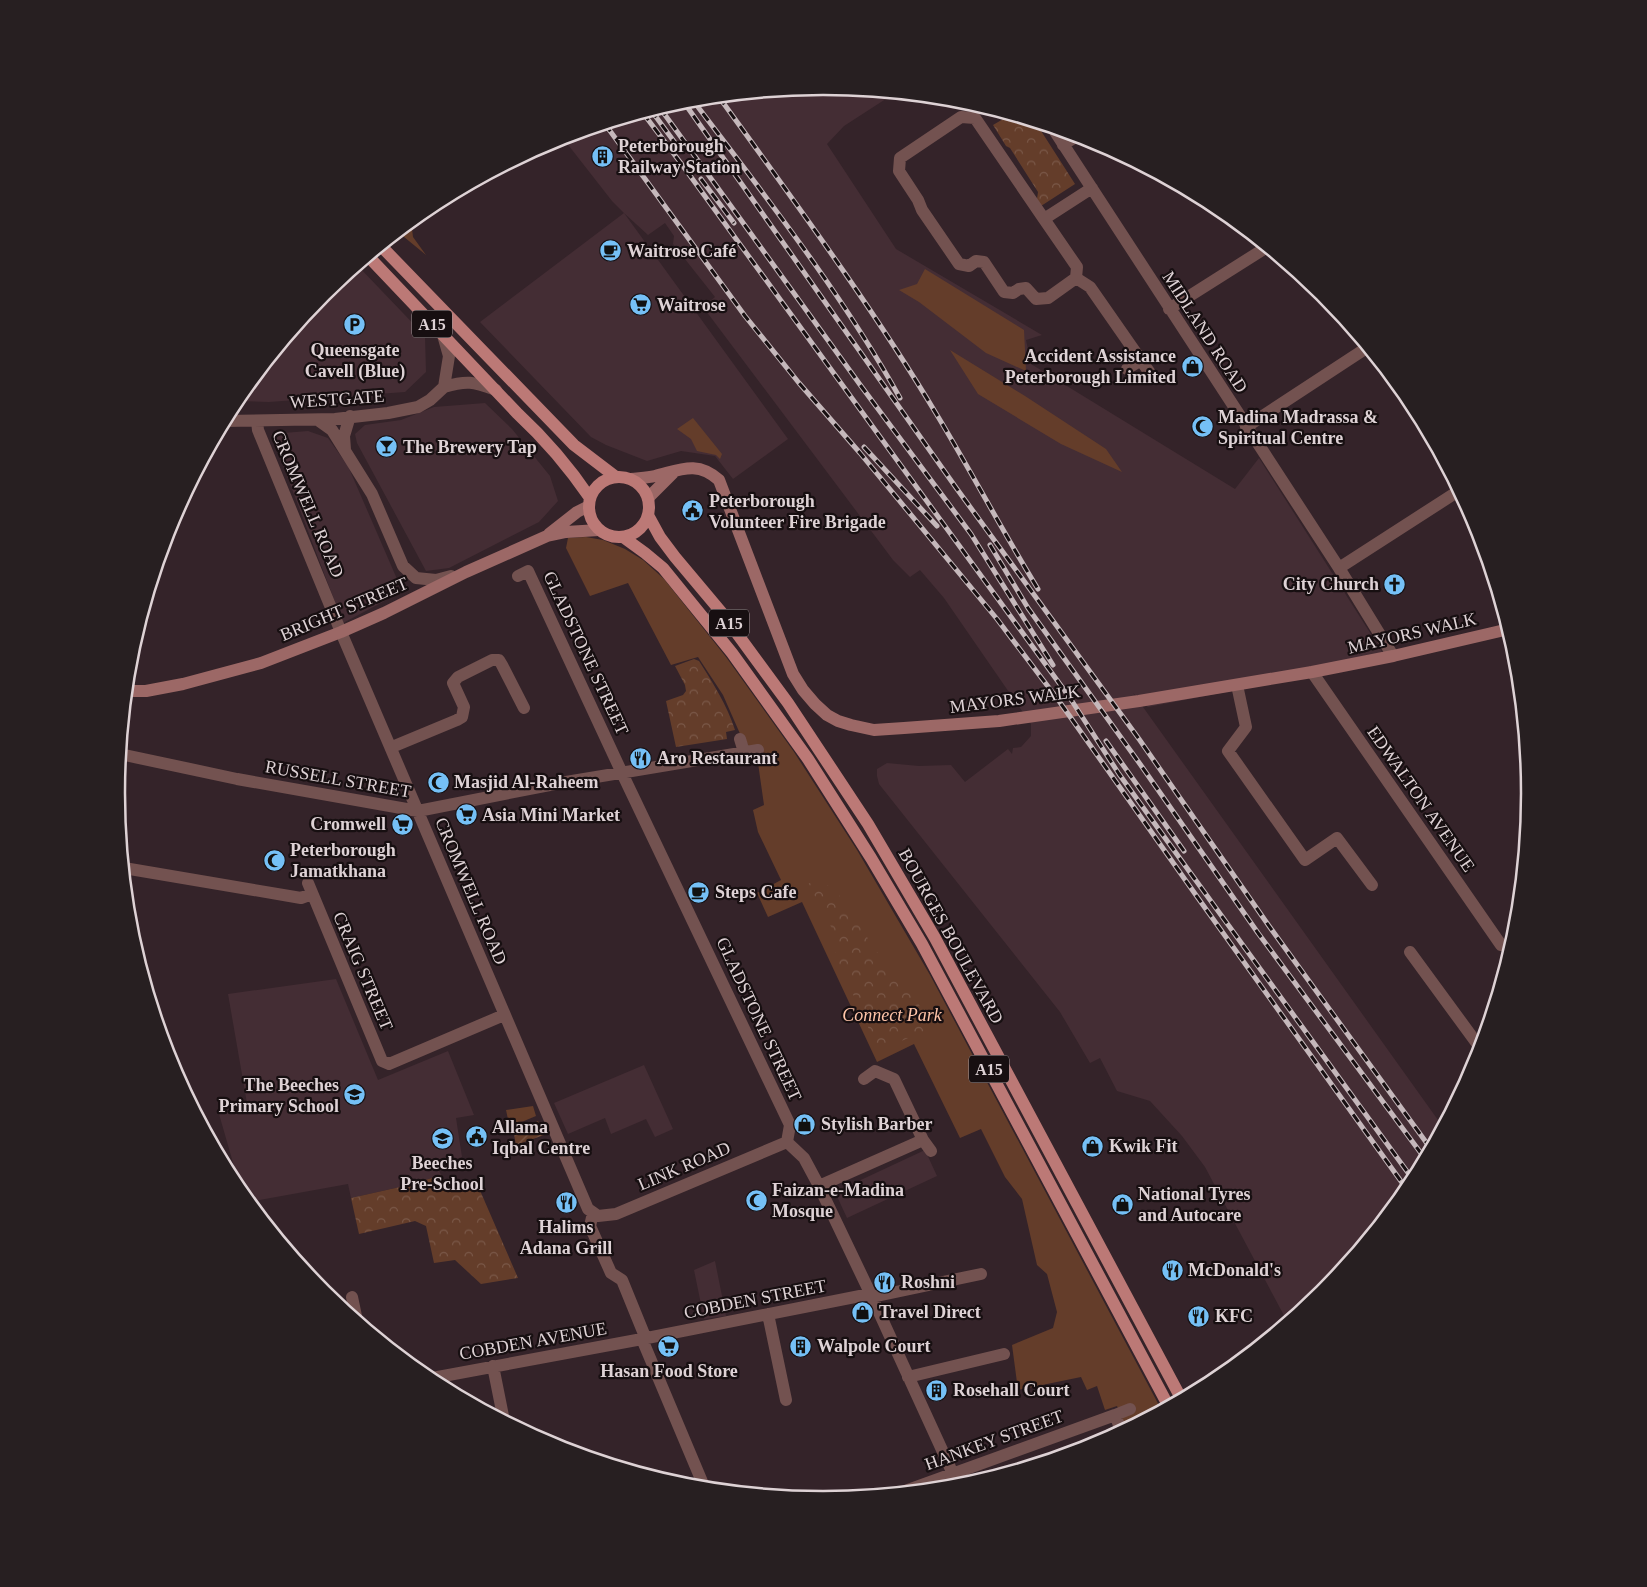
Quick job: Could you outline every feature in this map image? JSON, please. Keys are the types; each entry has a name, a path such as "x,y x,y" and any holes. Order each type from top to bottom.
{"main road":[{"name":"A15","path":"385,250 574,445 616,477 631,479"},
{"name":"A15","path":"372,260 442,336 549,445 572,473 590,502 594,523 599,530 615,537 624,537"},
{"path":"590,502 600,484 616,477"},
{"path":"631,479 638,484 648,498"},
{"name":"A15","path":"648,498 650,506 648,515"},
{"path":"624,537 639,530 645,523 648,515"},
{"name":"BOURGES BOULEVARD","path":"648,515 660,537 722,613 788,703 868,824 935,938 1179,1394"},
{"name":"BOURGES BOULEVARD","path":"624,537 663,568 732,653 808,760 871,858 922,944 1166,1402"}],"street":[{"path":"961,116 975,118 1044,219 1077,267 1076,278 1048,298 1036,298 1026,288 1019,289 1014,293 1004,292 984,262 976,261 969,266 959,264 922,210 918,200 899,171 900,158 961,116"},
{"name":"MIDLAND ROAD","path":"1057,135 1339,568 1393,656"},
{"path":"1063,145 1070,140"},
{"path":"1044,219 1092,188"},
{"path":"1170,309 1262,250"},
{"path":"1076,278 1090,286 1152,376"},
{"path":"442,336 449,356 444,386 465,381 475,382 496,390"},
{"path":"1246,427 1363,350"},
{"path":"1127,369 1141,360"},
{"name":"WESTGATE","path":"233,421 318,420 350,416 373,416 405,411 430,400 444,386"},
{"path":"345,450 344,436 350,416"},
{"path":"318,420 332,430 372,494 403,566 416,578 436,580 466,572"},
{"name":"CROMWELL ROAD","path":"257,421 258,430 341,632 588,1209 593,1213 590,1226 611,1273 622,1280 702,1481"},
{"name":"MAYORS WALK","path":"631,479 693,467 712,474 719,480 793,674 803,690 827,715 851,725 874,730 999,721 1139,701 1312,672 1393,656 1502,631"},
{"path":"648,498 677,469"},
{"path":"1339,568 1454,494"},
{"name":"BRIGHT STREET","path":"547,536 590,502"},
{"name":"BRIGHT STREET","path":"132,696 261,663 384,613 466,572 547,536 566,532 599,530"},
{"name":"GLADSTONE STREET","path":"518,576 528,571 790,1125 787,1142"},
{"path":"392,748 462,717 464,708 454,683 458,676 492,660 499,660 524,708"},
{"name":"EDWALTON AVENUE","path":"1312,672 1501,945"},
{"path":"1237,685 1246,727 1228,751 1305,860 1337,838 1372,886"},
{"name":"BRIGHT STREET","path":"133,691 146,691"},
{"name":"RUSSELL STREET","path":"126,755 237,779 418,811 622,772 742,746 758,750"},
{"name":"CRAIG STREET","path":"129,869 301,898 310,888 382,1061 389,1064 504,1015"},
{"path":"1410,952 1476,1041"},
{"path":"864,1079 875,1071 894,1079 923,1140 931,1151"},
{"path":"818,1186 923,1140"},
{"path":"787,1142 804,1158 871,1295 956,1480"},
{"name":"LINK ROAD","path":"593,1213 598,1216 616,1214 787,1142"},
{"name":"COBDEN STREET","path":"644,1339 981,1274"},
{"path":"352,1297 355,1311"},
{"path":"768,1314 786,1400"},
{"name":"COBDEN AVENUE","path":"439,1377 644,1339"},
{"path":"908,1377 1004,1354"},
{"path":"493,1366 502,1413"},
{"name":"HANKEY STREET","path":"923,1485 1130,1409"},
{"path":"1115,1415 1119,1426"}],"shaded area":[{"path":"824,95 887,98 844,126 827,144 896,249 1042,335 1026,340 1031,364 1235,489 1259,458 1388,661 1148,707 1133,693 1439,1122 1404,1182 1378,1219 1349,1254 1285,1318 1205,1167 1182,1136 1150,1101 1117,1091 1100,1058 1090,1063 1060,1012 879,784 877,769 887,763 919,766 951,765 965,782 1008,749 1012,754 1013,748 1021,747 1031,736 1031,724 944,598 920,570 910,577 893,560 703,307 715,297 673,244 674,236 665,223 648,235 612,201 567,144 643,119 687,108 732,101 778,96"},
{"path":"624,213 788,439 733,479 715,456 681,451 647,461 591,437 480,322"},
{"name":"Queensgate Cavell (Blue)","path":"361,270 425,336 426,372 405,392 269,402 246,401 269,368 298,333"},
{"path":"485,403 512,429 550,476 558,501 539,522 449,568 426,571 357,443 355,434 365,425 401,420 434,407"},
{"path":"308,431 328,438 348,466 397,579 396,595 343,623 271,434"},
{"name":"The Beeches Primary School","path":"336,979 378,1080 448,1051 474,1115 456,1118 462,1157 437,1165 441,1175 409,1185 351,1198 348,1184 256,1201 235,1168 219,1114 248,1109 228,994"},
{"path":"644,1065 673,1129 655,1137 646,1119 611,1134 605,1118 568,1134 554,1103"},
{"path":"925,1150 937,1176 847,1218 835,1192"},
{"path":"715,1261 726,1316 704,1319 694,1270"}],"green space":[{"path":"1003,119 1040,130 1075,184 1041,206 1037,199 1038,192 993,125"},
{"path":"412,229 413,237 426,255 403,236"},
{"path":"925,269 1024,330 1026,371 986,353 919,302 899,290 917,284"},
{"path":"950,350 1106,449 1122,472 1061,444 978,394"},
{"path":"693,418 722,454 720,459 716,455 697,451 691,439 677,429"},
{"path":"586,537 603,540 625,549 643,560 664,579 726,657 794,752 857,850 930,975 1159,1405 1124,1424 1117,1406 1105,1410 1097,1386 1087,1390 1081,1377 1018,1390 1012,1345 1053,1328 1057,1312 1047,1274 1037,1265 1022,1199 1005,1177 981,1129 960,1138 914,1044 877,1062 802,902 768,917 757,893 781,880 758,832 753,810 764,805 757,756 741,736 723,695 698,657 671,665 628,583 590,596 566,548 568,538"},
{"path":"694,659 699,661 714,686 735,730 726,732 727,739 676,747 666,701 683,695 686,691 685,685 675,666"},
{"name":"Connect Park","path":"808,883 833,886 891,973 914,997 933,1027 879,1051 835,955 839,942"},
{"path":"533,1106 536,1116 509,1124 506,1110"},
{"path":"538,1121 544,1135 516,1145 513,1129 525,1127"},
{"path":"441,1175 449,1191 475,1179 518,1278 481,1284 455,1260 434,1263 426,1226 415,1221 359,1234 351,1198 409,1185 411,1180 416,1183"}],"railway":[{"path":"723,102 831,254 912,374 1038,589"},
{"path":"698,106 828,282 900,398"},
{"path":"688,108 957,489 1139,739 1269,926 1427,1144"},
{"path":"664,114 861,386 971,534 1053,665"},
{"path":"655,116 678,147"},
{"path":"647,118 1070,698 1119,774 1409,1174"},
{"path":"609,129 745,316 997,619 1059,701 1403,1184"},
{"path":"701,179 734,223"},
{"path":"864,447 937,526"},
{"path":"990,545 1028,608 1258,933 1421,1154"},
{"path":"1106,741 1184,851"}],"place":[{"name":"Peterborough Railway Station","path":"602,156"},
{"name":"Waitrose Café","path":"611,251"},
{"name":"Waitrose","path":"641,305"},
{"name":"Queensgate Cavell (Blue)","path":"355,325"},
{"name":"Accident Assistance Peterborough Limited","path":"1192,366"},
{"name":"Madina Madrassa & Spiritual Centre","path":"1202,427"},
{"name":"The Brewery Tap","path":"387,447"},
{"name":"Peterborough Volunteer Fire Brigade","path":"693,511"},
{"name":"City Church","path":"1395,584"},
{"name":"Aro Restaurant","path":"641,758"},
{"name":"Masjid Al-Raheem","path":"438,782"},
{"name":"Asia Mini Market","path":"466,815"},
{"name":"Cromwell","path":"402,824"},
{"name":"Peterborough Jamatkhana","path":"274,860"},
{"name":"Steps Cafe","path":"699,892"},
{"name":"The Beeches Primary School","path":"355,1095"},
{"name":"Stylish Barber","path":"805,1124"},
{"name":"Allama Iqbal Centre","path":"476,1137"},
{"name":"Beeches Pre-School","path":"442,1138"},
{"name":"Kwik Fit","path":"1093,1146"},
{"name":"Faizan-e-Madina Mosque","path":"756,1200"},
{"name":"Halims Adana Grill","path":"566,1202"},
{"name":"National Tyres and Autocare","path":"1122,1204"},
{"name":"McDonald's","path":"1172,1270"},
{"name":"Roshni","path":"885,1282"},
{"name":"Travel Direct","path":"863,1312"},
{"name":"KFC","path":"1199,1316"},
{"name":"Hasan Food Store","path":"669,1346"},
{"name":"Walpole Court","path":"801,1346"},
{"name":"Rosehall Court","path":"937,1390"}]}
